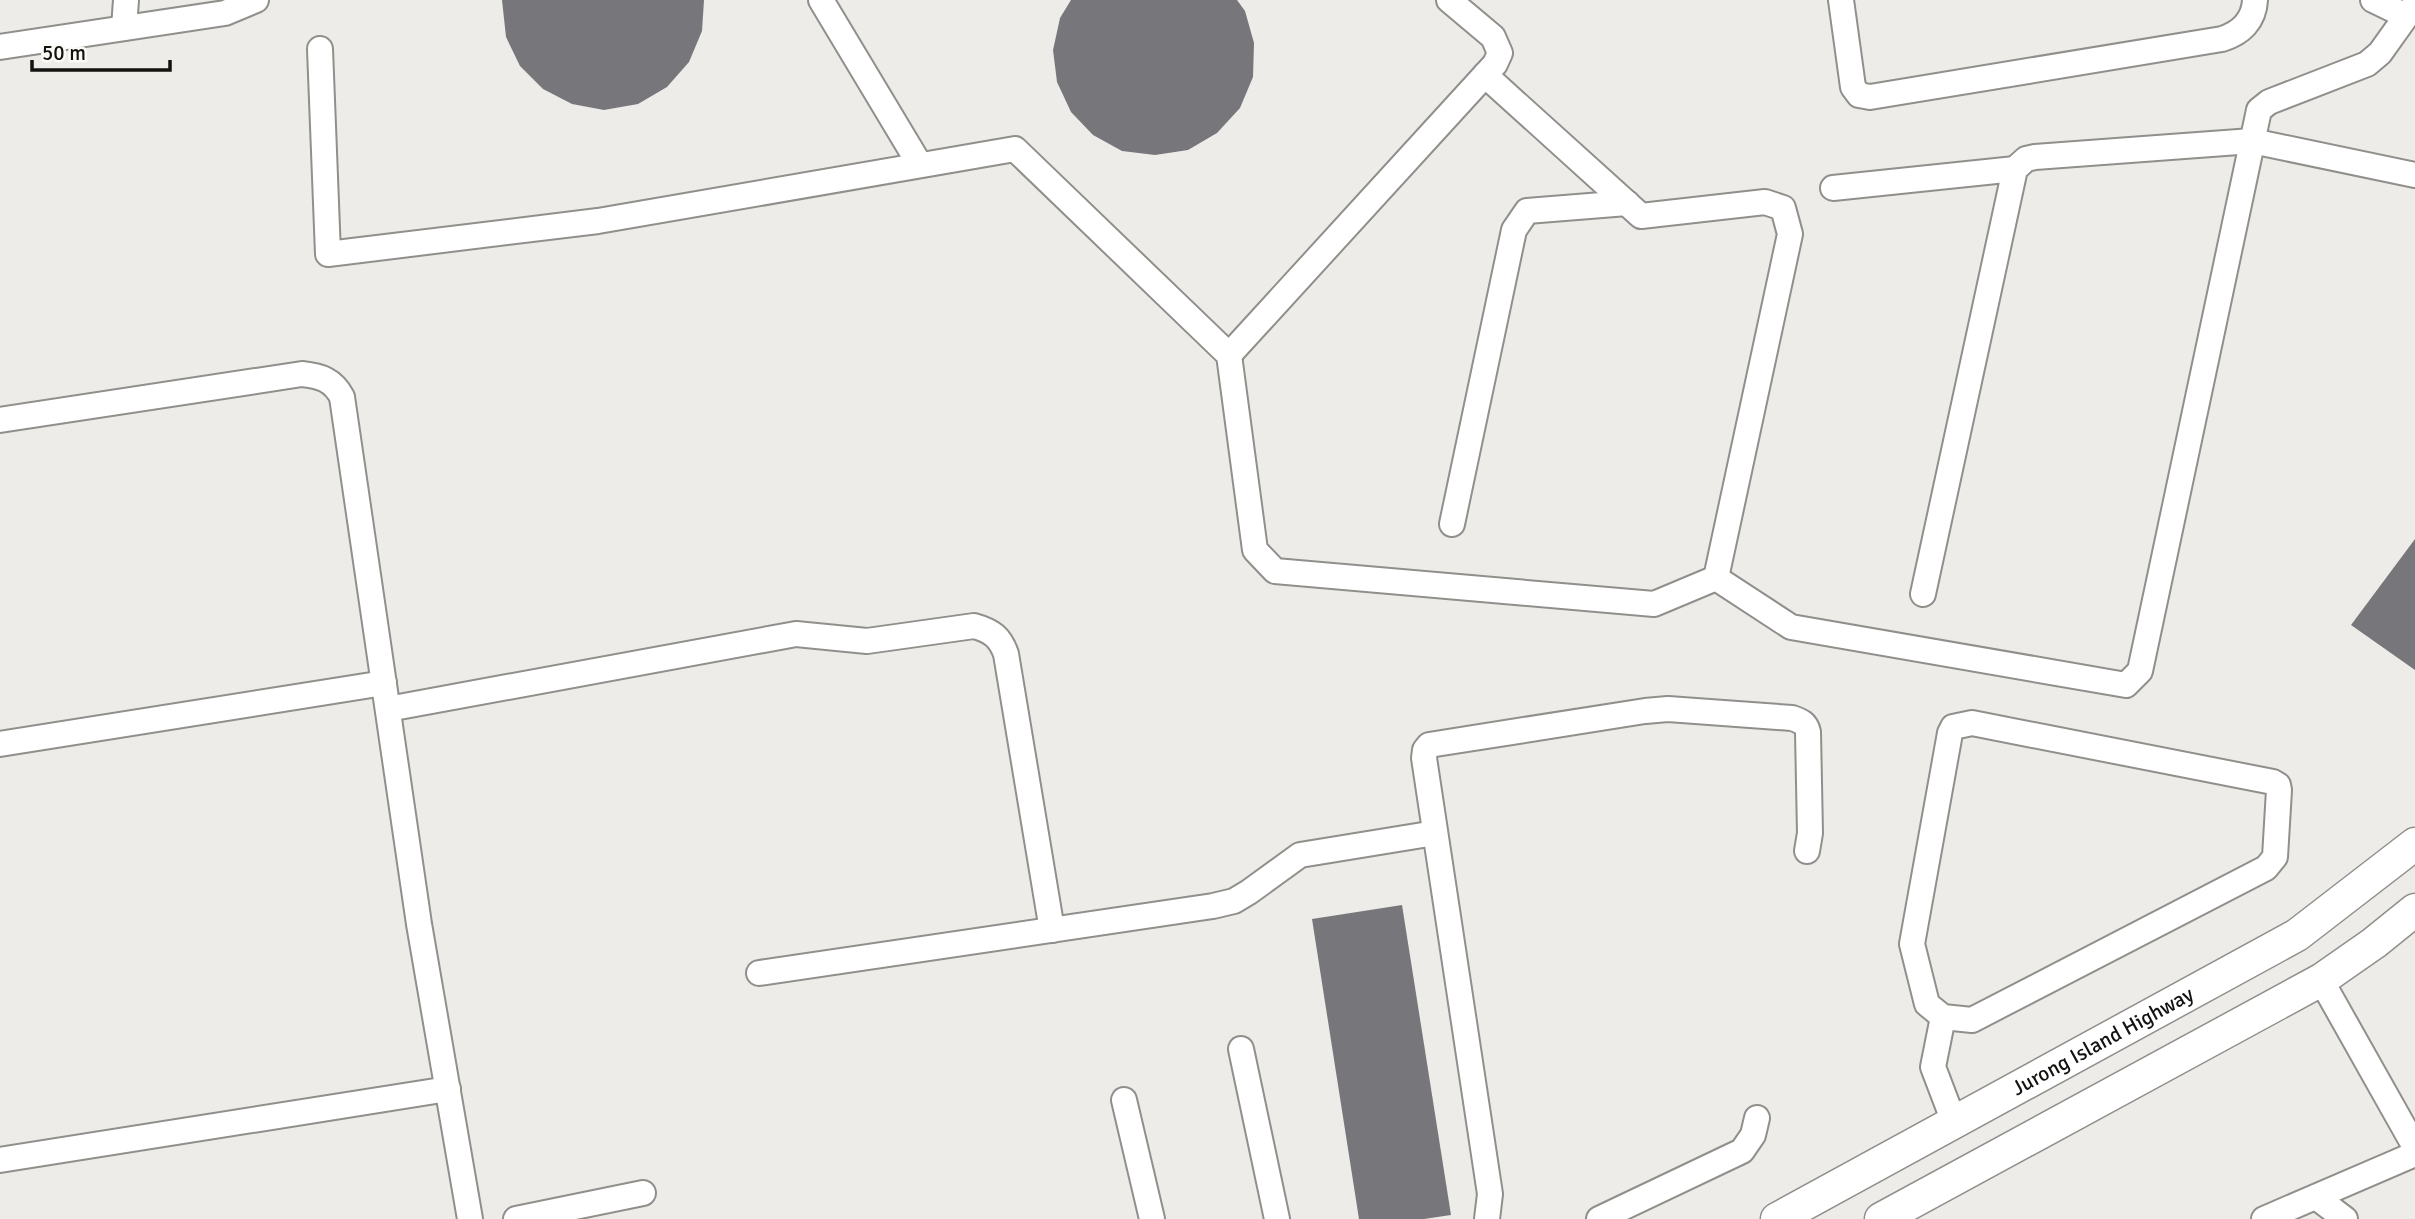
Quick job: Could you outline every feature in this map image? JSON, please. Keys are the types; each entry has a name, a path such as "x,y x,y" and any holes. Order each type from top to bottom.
{"main road":[{"name":"Jurong Island Highway","path":"1777,1219 2297,935 2415,844"},
{"path":"1881,1219 2321,980 2415,910"}],"lane":[{"path":"124,28 126,0"},
{"path":"0,47 225,13 256,0"},
{"path":"821,0 920,165"},
{"path":"1229,355 1495,64 1500,52 1493,37 1449,0"},
{"path":"1841,0 1853,87 1859,95 1870,97 2221,39 2247,25 2253,15 2255,0"},
{"path":"1716,578 1791,627 2126,685 2140,671 2259,110 2263,105 2367,64 2380,53 2411,10 2374,0"},
{"path":"320,49 328,254 598,221 1015,149 1229,355 1255,550 1275,571 1654,604 1716,578"},
{"path":"1485,75 1641,216 1765,202 1783,208 1790,234 1716,578"},
{"path":"1923,594 2015,169 2026,159 2252,141 2411,171"},
{"path":"1833,188 2015,169"},
{"path":"1452,524 1514,230 1527,211 1627,203"},
{"path":"0,420 302,374 319,376 330,382 342,397 419,924 470,1219"},
{"path":"388,709 796,634 867,641 974,626 985,629 996,635 1006,654 1052,930"},
{"path":"0,744 384,682"},
{"path":"1487,1219 1490,1194 1424,758 1429,745 1668,709 1792,718 1807,726 1810,833 1807,851"},
{"path":"1972,723 2278,785 2275,857 2266,868 1972,1020 1943,1017 1927,1004 1912,944 1953,727 1972,723"},
{"path":"759,973 1234,901 1300,855 1435,833"},
{"path":"2321,980 2415,1147"},
{"path":"1943,1017 1933,1067 1954,1122"},
{"path":"1241,1049 1277,1219"},
{"path":"0,1160 448,1089"},
{"path":"1124,1100 1152,1219"},
{"path":"1599,1219 1742,1151 1753,1135 1757,1118"},
{"path":"2264,1219 2415,1154"},
{"path":"516,1219 643,1193"},
{"path":"2316,1198 2345,1219"}],"building":[{"path":"502,0 704,0 702,31 689,62 667,87 638,104 604,110 572,104 543,89 520,66 506,37"},
{"path":"1071,0 1237,0 1245,11 1254,43 1253,77 1240,108 1217,133 1188,150 1155,155 1122,151 1093,135 1071,112 1057,82 1053,50 1060,18"},
{"path":"2415,539 2415,670 2351,625"},
{"path":"1402,905 1451,1215 1424,1219 1359,1219 1312,919"}]}
